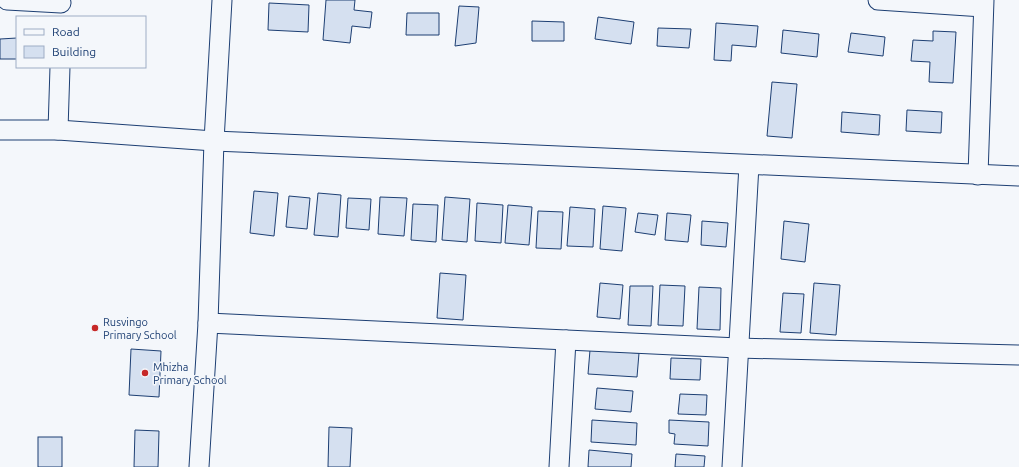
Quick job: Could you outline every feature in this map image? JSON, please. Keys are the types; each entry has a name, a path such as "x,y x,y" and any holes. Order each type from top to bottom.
{"street":[{"path":"7,0 61,7"},
{"path":"199,467 208,323 214,141 222,0"},
{"path":"878,0 983,4 978,175"},
{"path":"58,130 60,68"},
{"path":"0,130 58,130 214,141 1019,176"},
{"path":"732,467 749,165"},
{"path":"208,323 738,348 1019,354"},
{"path":"559,467 566,340"}],"building":[{"path":"326,0 355,0 354,10 372,12 370,28 352,26 350,43 323,40"},
{"path":"269,3 309,5 308,32 268,30"},
{"path":"459,6 479,7 476,43 455,46"},
{"path":"407,13 439,13 439,35 406,35"},
{"path":"598,17 634,22 631,44 595,39"},
{"path":"532,21 564,22 564,41 532,41"},
{"path":"716,23 758,26 756,47 732,45 731,61 714,60"},
{"path":"658,28 691,29 689,48 657,46"},
{"path":"783,30 819,34 817,57 781,53"},
{"path":"933,31 956,32 953,83 929,82 930,62 911,61 913,40 933,41"},
{"path":"851,33 885,37 883,56 848,52"},
{"path":"16,38 16,59 0,59 0,39"},
{"path":"772,82 797,84 792,138 767,136"},
{"path":"907,110 942,112 941,133 906,131"},
{"path":"842,112 880,115 879,135 841,132"},
{"path":"254,191 278,193 274,236 250,233"},
{"path":"318,193 341,195 338,237 314,235"},
{"path":"289,196 310,198 307,229 286,227"},
{"path":"380,197 407,198 404,236 378,234"},
{"path":"445,197 470,199 467,242 442,240"},
{"path":"348,198 371,199 369,230 346,228"},
{"path":"477,203 503,205 501,243 475,241"},
{"path":"413,204 438,205 436,242 411,240"},
{"path":"508,205 532,207 529,245 505,243"},
{"path":"603,206 626,208 622,251 600,249"},
{"path":"570,207 595,209 593,247 567,246"},
{"path":"538,211 563,212 561,249 536,248"},
{"path":"638,213 658,215 655,235 635,232"},
{"path":"667,213 691,215 688,242 665,240"},
{"path":"702,221 728,223 726,247 701,245"},
{"path":"784,221 809,224 805,262 781,259"},
{"path":"440,273 466,275 463,320 437,318"},
{"path":"600,283 623,285 620,319 597,317"},
{"path":"814,283 840,285 836,335 810,333"},
{"path":"660,285 685,286 683,326 658,325"},
{"path":"630,286 653,286 651,326 628,325"},
{"path":"699,287 721,288 720,330 697,329"},
{"path":"783,293 804,294 801,333 780,332"},
{"name":"Mhizha Primary School","path":"131,349 161,351 159,397 129,395"},
{"path":"590,350 639,353 637,377 588,374"},
{"path":"671,358 701,359 700,380 670,379"},
{"path":"597,388 633,391 631,412 595,409"},
{"path":"680,394 707,395 706,415 678,414"},
{"path":"592,420 637,423 636,445 591,442"},
{"path":"669,420 709,422 708,446 674,444 675,434 669,433"},
{"path":"329,427 352,428 350,467 328,467"},
{"path":"135,430 159,431 158,467 134,467"},
{"path":"38,437 62,437 62,467 38,467"},
{"path":"589,450 632,454 631,467 588,467"},
{"path":"676,454 705,456 704,467 675,467"}],"place":[{"name":"Rusvingo Primary School","path":"95,328"},
{"name":"Mhizha Primary School","path":"145,373"}]}
